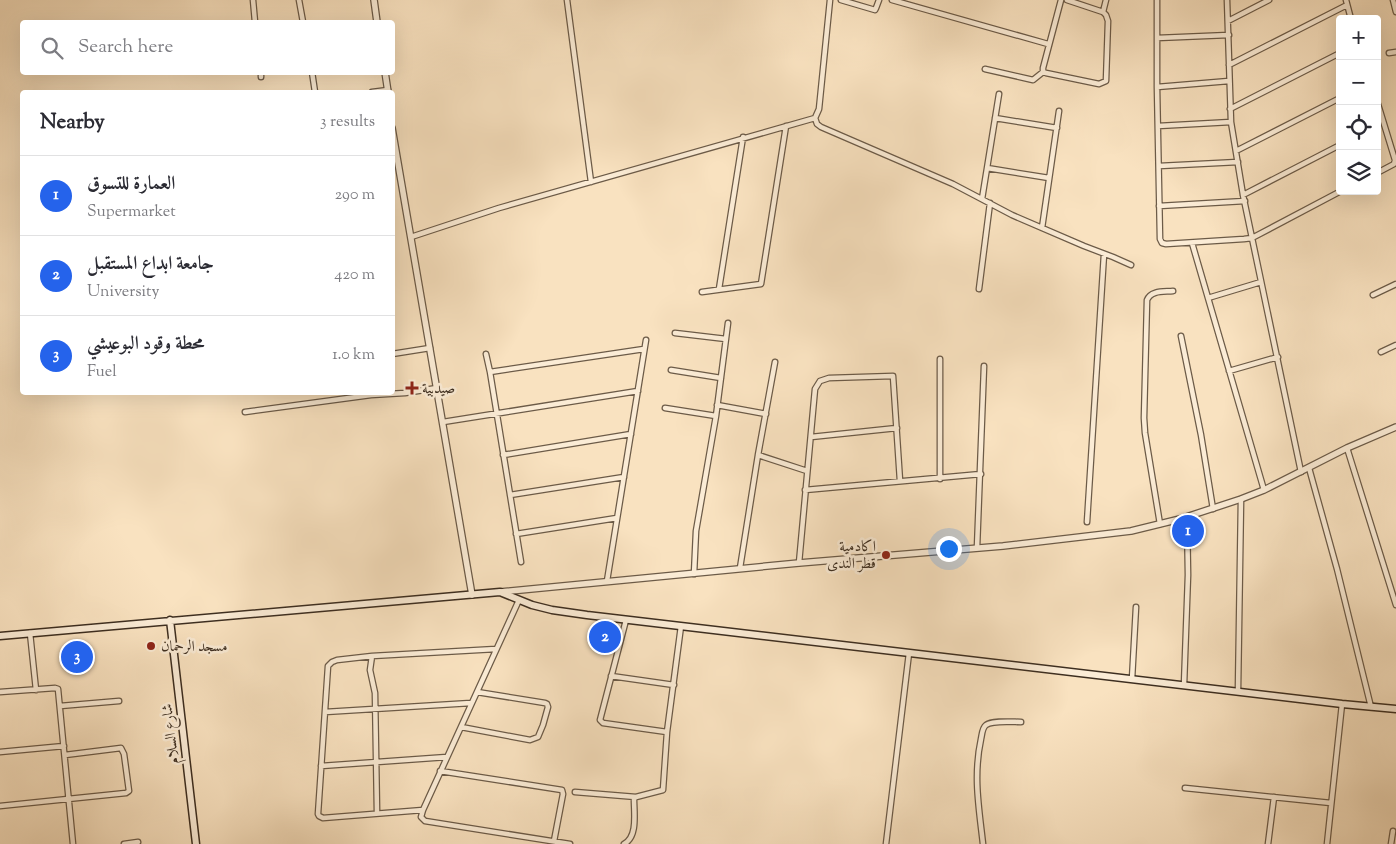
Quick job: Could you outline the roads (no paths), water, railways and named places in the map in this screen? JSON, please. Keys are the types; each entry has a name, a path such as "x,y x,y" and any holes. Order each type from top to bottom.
{"main road":[{"path":"0,636 500,592 532,605 562,612 1342,704 1396,708"},
{"name":"شارع السلام","path":"170,620 196,844"}],"street":[{"path":"253,0 256,20"},
{"path":"299,0 303,20"},
{"path":"374,0 377,20"},
{"path":"567,0 591,182"},
{"path":"411,238 499,208 814,118 819,108 830,0"},
{"path":"840,0 874,10 879,0"},
{"path":"892,0 1048,44"},
{"path":"1044,72 1043,68 1048,44 1061,0"},
{"path":"1044,72 1099,84 1106,81 1108,21 1106,15 1103,12 1067,0"},
{"path":"1103,12 1106,0"},
{"path":"1157,0 1159,206 1160,239 1162,243 1192,243 1252,238 1336,194"},
{"path":"1228,0 1231,122 1243,194 1301,472"},
{"path":"1228,21 1269,0"},
{"path":"1393,0 1396,12"},
{"path":"1229,65 1346,2 1351,15"},
{"path":"1157,38 1229,35"},
{"path":"1389,53 1396,52"},
{"path":"1230,109 1336,55"},
{"path":"985,69 1033,80 1044,72"},
{"path":"312,75 315,90"},
{"path":"385,75 388,90"},
{"path":"1157,87 1229,81"},
{"path":"982,199 999,94"},
{"path":"1236,151 1336,100"},
{"path":"1378,105 1395,160 1394,164 1381,171"},
{"path":"1042,228 1059,111"},
{"path":"814,118 820,127 913,167 1012,215 1130,265"},
{"path":"996,118 1057,128"},
{"path":"1158,126 1231,122"},
{"path":"702,292 758,285 762,282 786,126"},
{"path":"719,289 743,137"},
{"path":"395,145 472,595"},
{"path":"1243,194 1336,147"},
{"path":"1159,166 1238,162"},
{"path":"987,168 1049,178"},
{"path":"1159,206 1245,201"},
{"path":"979,289 990,204"},
{"path":"1192,243 1264,490"},
{"path":"1087,522 1104,254"},
{"path":"1208,298 1261,282"},
{"path":"1373,295 1396,284"},
{"path":"1160,524 1144,418 1147,300 1149,295 1173,291"},
{"path":"694,574 696,532 716,416 728,323"},
{"path":"675,333 726,339"},
{"path":"1181,336 1201,435 1213,510"},
{"path":"607,581 646,340"},
{"path":"1381,352 1396,345"},
{"path":"395,354 430,348"},
{"path":"490,372 644,349"},
{"path":"486,354 521,562"},
{"path":"1229,371 1278,357"},
{"path":"940,359 940,478"},
{"path":"740,568 775,362"},
{"path":"977,548 984,366"},
{"path":"670,370 721,378"},
{"path":"799,563 815,389 820,381 829,378 893,376 900,481"},
{"path":"395,394 437,388"},
{"path":"443,422 638,391"},
{"path":"245,412 371,395"},
{"path":"717,405 766,414"},
{"path":"665,408 716,416"},
{"path":"500,592 740,568 977,548 1131,531 1213,510 1241,500 1310,468 1347,448 1396,427"},
{"path":"811,437 897,428"},
{"path":"503,455 631,434"},
{"path":"1347,448 1396,605"},
{"path":"758,455 807,471"},
{"path":"1310,468 1371,707"},
{"path":"805,490 980,474"},
{"path":"510,495 624,477"},
{"path":"1238,691 1241,500"},
{"path":"1184,685 1188,575 1187,517"},
{"path":"516,534 617,518"},
{"path":"519,600 440,771 421,817 424,821 570,844"},
{"path":"1132,679 1136,607"},
{"path":"626,620 600,716 601,722 667,732"},
{"path":"575,792 636,797 663,790 667,732 681,626"},
{"path":"30,633 36,690"},
{"path":"423,810 320,817 318,814 327,669 330,664 337,660 372,656 496,649"},
{"path":"886,844 909,653"},
{"path":"372,656 370,674 375,692 376,709 377,813"},
{"path":"611,676 674,684"},
{"path":"0,692 57,689 73,844"},
{"path":"460,727 530,740 538,737 548,707 545,703 477,692"},
{"path":"60,706 119,701"},
{"path":"325,712 472,703"},
{"path":"1327,844 1342,704"},
{"path":"983,844 976,773 984,728 990,723 1021,722"},
{"path":"0,752 64,746"},
{"path":"0,806 126,793 130,790 124,754 121,748 65,755"},
{"path":"321,766 447,757"},
{"path":"440,771 562,790 554,841"},
{"path":"1185,788 1331,803"},
{"path":"624,844 630,839 633,832 634,799 636,797"},
{"path":"1268,844 1274,797"},
{"path":"1391,844 1393,832"},
{"path":"124,844 138,842"}],"place":[{"name":"صيدبية","path":"412,388"},
{"name":"العمارة للتسوق","path":"1188,531"},
{"name":"اكادمية قطر الندى","path":"886,555"},
{"name":"جامعة ابداع المستقبل","path":"605,637"},
{"name":"مسجد الرحمان","path":"151,646"},
{"name":"محطة وقود البوعيشي","path":"77,657"}]}
